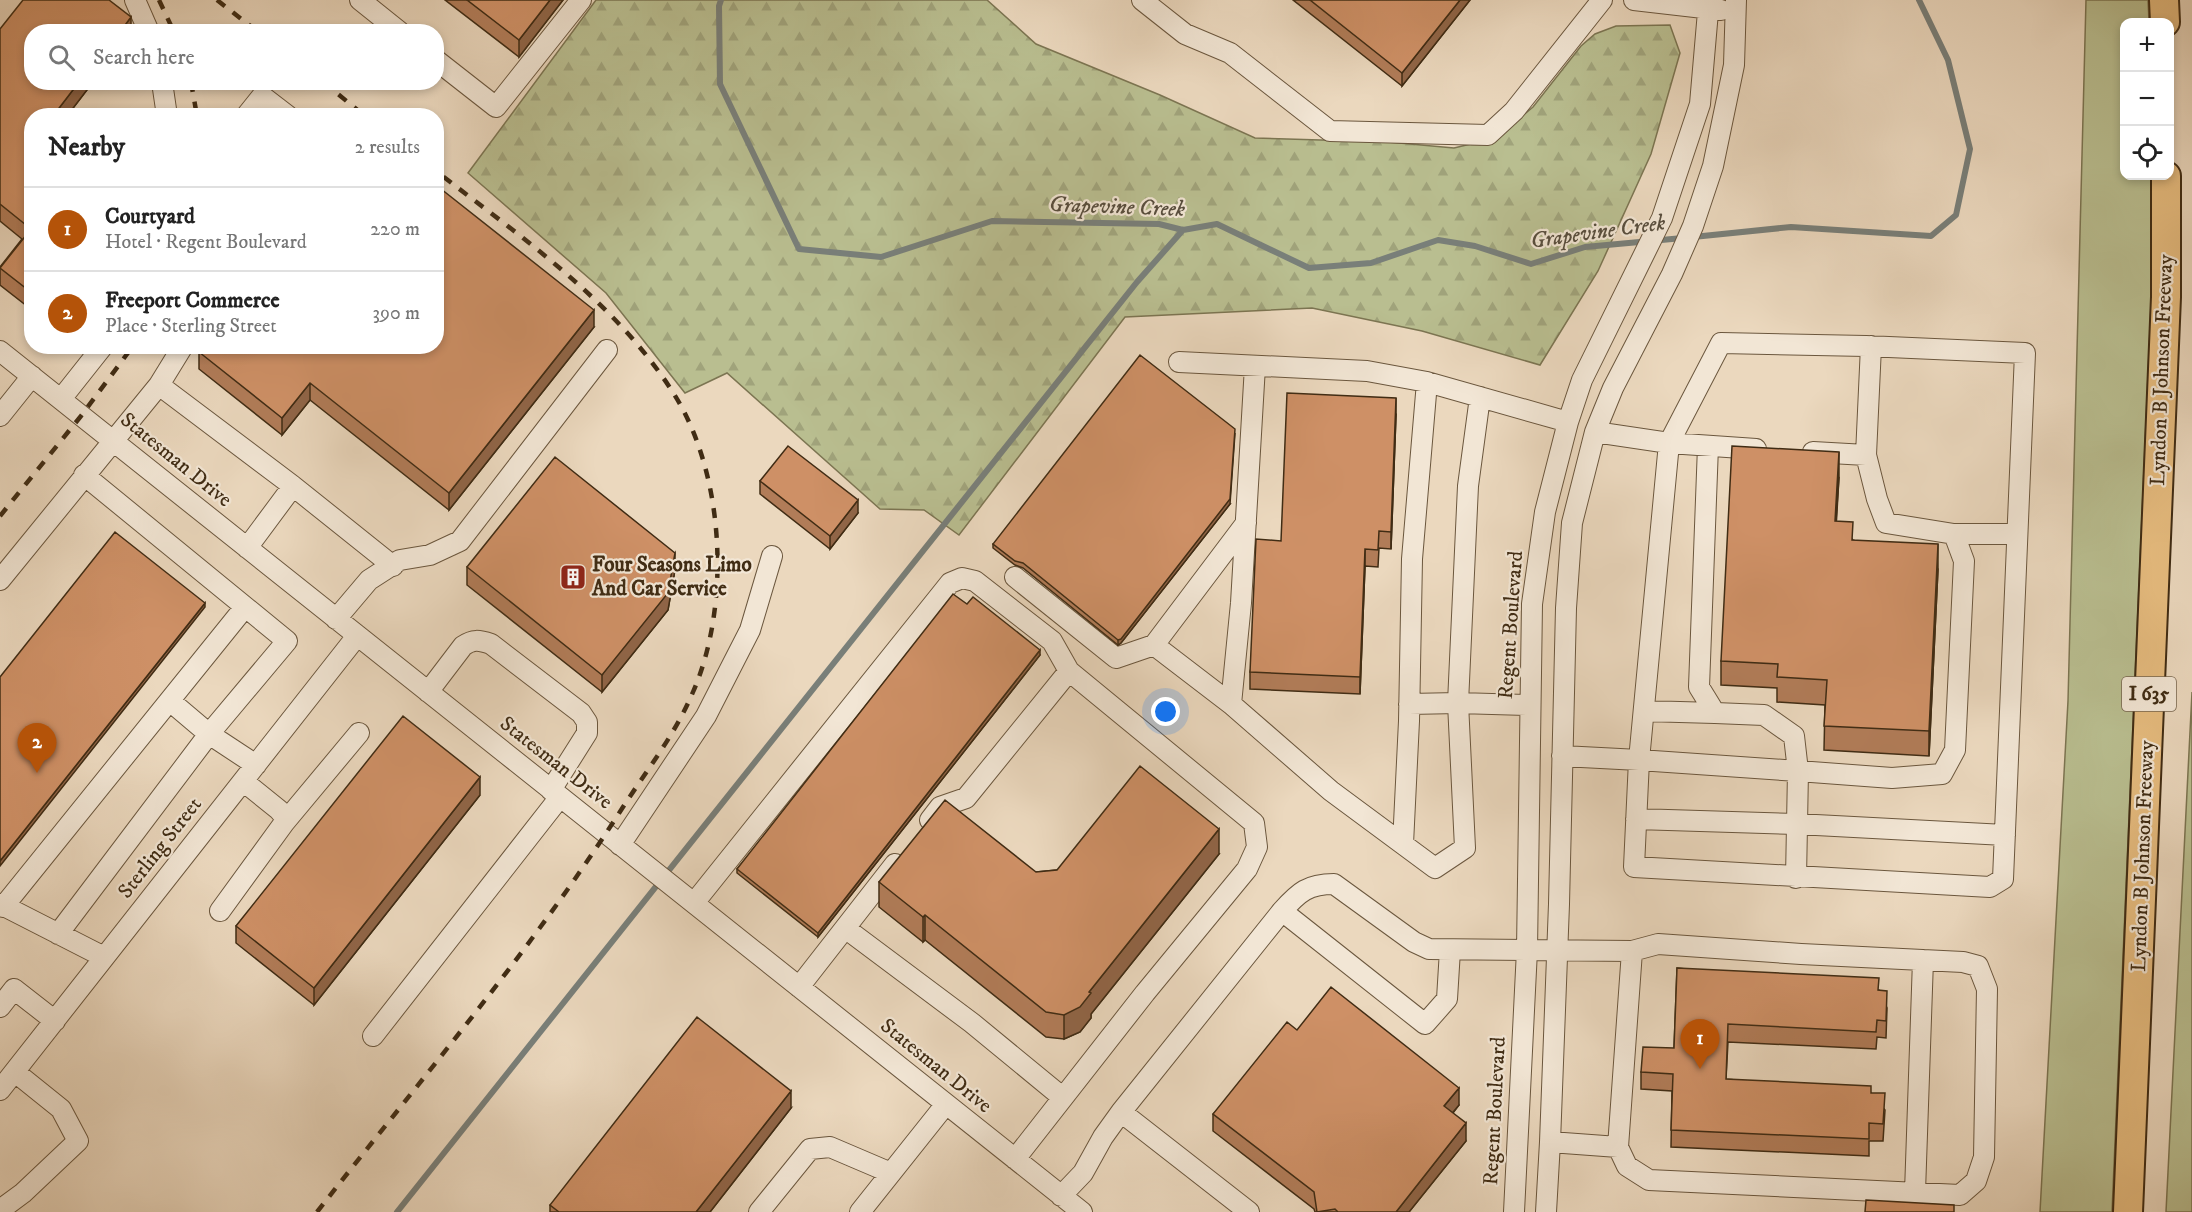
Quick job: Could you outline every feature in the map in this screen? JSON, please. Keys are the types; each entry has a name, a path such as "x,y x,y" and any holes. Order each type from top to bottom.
{"highway":[{"path":"2164,0 2165,18"},
{"name":"Lyndon B Johnson Freeway","path":"2128,1212 2166,297 2166,180"}],"street":[{"path":"135,0 146,24"},
{"path":"360,0 390,24"},
{"path":"444,66 496,107 581,0"},
{"path":"1142,0 1185,34 1230,53 1330,131 1488,135 1514,111 1602,0"},
{"path":"1546,1212 1557,951 1566,608 1572,523 1595,432 1613,388 1672,274 1693,226 1713,166 1734,65 1736,5 1634,0"},
{"name":"Regent Boulevard","path":"1515,1212 1527,950 1534,592 1545,512 1568,422 1582,380 1662,218 1700,104 1709,5"},
{"path":"163,90 166,108"},
{"path":"252,108 262,96 278,108"},
{"path":"1721,343 1871,346 2025,353 2003,879 1990,887 1796,878 1634,867 1639,760 1669,442 1721,343"},
{"path":"1871,346 1866,455 1877,499 1886,523 1954,534 2017,534"},
{"path":"336,619 369,580 400,560 430,555 460,541 608,350"},
{"name":"Statesman Drive","path":"0,351 1082,1212"},
{"path":"61,399 97,354"},
{"path":"0,580 159,385 178,354"},
{"path":"1179,362 1367,371 1427,382 1568,422"},
{"path":"1231,704 1241,603 1255,366"},
{"path":"0,416 32,376"},
{"path":"1403,844 1412,559 1427,382"},
{"path":"159,385 293,486 393,566"},
{"path":"1154,645 1231,704 1331,791 1435,868 1465,848 1458,703 1468,486 1480,397"},
{"path":"1595,432 1708,446 1775,450"},
{"path":"1708,446 1699,687 1715,713"},
{"path":"1798,451 1866,455"},
{"path":"58,934 209,734 287,641 84,475"},
{"path":"247,548 293,486"},
{"path":"1015,577 1116,658 1154,645 1246,523"},
{"path":"1562,756 1892,778 1942,774 1955,750 1964,561 1954,534"},
{"path":"625,849 711,706 750,630 772,556"},
{"path":"694,903 950,583 962,578 975,581 1052,641 1069,671 1254,823 1257,847 1247,868 1062,1097 1015,1159"},
{"path":"104,957 2,905 245,607"},
{"name":"Sterling Street","path":"0,1090 357,636"},
{"path":"373,1036 556,794 587,733 587,722 573,707 491,644 479,640 471,641 463,646 428,692"},
{"path":"919,834 940,807 966,798 1069,671"},
{"path":"170,701 209,734 256,765"},
{"path":"1409,704 1530,705"},
{"path":"1644,711 1764,715 1794,736 1798,771 1796,878"},
{"path":"220,910 284,823 359,733"},
{"path":"243,781 279,810 284,816 284,823"},
{"path":"1636,819 1797,824 2004,835"},
{"path":"799,987 905,851"},
{"path":"1061,1196 1083,1173 1103,1137 1121,1112 1282,911 1306,888 1319,884 1334,884 1414,942 1429,948 1632,951 1658,944 1963,962 1978,966 1988,989 1984,1157 1976,1180 1960,1195 1649,1180 1627,1166 1618,1147 1632,951"},
{"path":"1282,911 1425,1024 1447,999 1450,950"},
{"path":"845,928 972,1023 1062,1097"},
{"path":"1915,1192 1923,960"},
{"path":"0,1007 14,989 55,1021"},
{"path":"0,1210 22,1194 78,1141 61,1109 15,1071"},
{"path":"860,1212 946,1104"},
{"path":"1121,1112 1249,1212"},
{"path":"1550,1143 1618,1147"},
{"path":"759,1212 810,1149 830,1147 891,1173"}],"green space":[{"path":"596,0 987,0 1036,44 1160,95 1255,138 1388,142 1454,148 1496,138 1533,107 1581,46 1595,34 1616,26 1670,25 1680,53 1651,154 1598,271 1540,365 1422,331 1312,308 1125,317 959,535 924,510 880,509 727,373 685,393 606,293 468,173"},
{"path":"2086,0 2148,0 2149,18 2120,18 2120,180 2155,180 2156,189 2112,1212 2040,1212 2068,701"},
{"path":"2192,692 2192,1212 2166,1212"}],"building":[{"path":"23,0 109,0 131,17 126,24 24,24 24,90 73,90 59,108 24,108 24,223 0,204 0,29"},
{"path":"467,0 550,0 519,40"},
{"path":"1310,0 1460,0 1402,73"},
{"path":"444,191 594,310 449,493 310,383 282,418 202,354 444,354"},
{"path":"24,238 24,287 0,268"},
{"path":"1140,355 1235,429 1230,499 1118,640 1023,563 1015,561 993,544"},
{"path":"1287,393 1396,398 1391,532 1379,531 1378,550 1365,549 1360,677 1250,672 1256,539 1281,541"},
{"path":"788,446 858,500 830,536 760,481"},
{"path":"1732,446 1839,452 1835,521 1853,522 1852,540 1938,544 1929,731 1824,726 1827,680 1777,677 1778,664 1721,661"},
{"name":"Four Seasons Limo And Car Service","path":"555,457 675,553 668,593 602,675 467,567"},
{"path":"115,532 205,603 0,861 0,677"},
{"path":"953,594 967,604 973,597 1040,650 818,933 737,869"},
{"path":"403,716 480,777 314,988 236,926"},
{"path":"1140,766 1219,829 1089,992 1091,993 1080,1007 1064,1015 1046,1012 925,915 923,917 879,882 945,800 1036,872 1057,870"},
{"path":"1677,968 1879,978 1878,990 1887,991 1886,1021 1877,1020 1876,1032 1728,1024 1726,1079 1871,1086 1871,1093 1885,1093 1883,1124 1869,1123 1869,1139 1671,1130 1673,1074 1641,1072 1643,1047 1674,1048"},
{"path":"1331,987 1459,1088 1444,1106 1466,1123 1396,1212 1338,1212 1335,1209 1317,1212 1314,1192 1213,1114 1287,1022 1297,1030"},
{"path":"697,1017 791,1091 696,1212 559,1212 550,1205"},
{"path":"1866,1200 1954,1205 1954,1212 1865,1212"}],"waterway":[{"name":"Grapevine Creek","path":"721,0 719,6 720,84 799,249 881,257 992,221 1159,224 1183,230 1217,224 1309,268 1371,263 1438,240 1475,246 1531,264 1585,247 1683,238"},
{"name":"Grapevine Creek","path":"1693,237 1791,227 1931,236 1956,215 1970,149 1948,60 1919,0"},
{"path":"397,1212 1137,282 1183,230"}],"railway":[{"path":"159,0 170,24"},
{"path":"217,0 248,24"},
{"path":"192,90 196,108"},
{"path":"333,90 355,108"},
{"path":"317,1212 514,963 588,860 661,751 693,692 705,658 713,620 717,581 717,541 712,501 704,463 691,426 674,394 651,361 596,300 533,246 444,177"},
{"path":"0,516 81,416 127,354"}],"place":[{"name":"Four Seasons Limo And Car Service","path":"573,577"},
{"name":"Freeport Commerce","path":"37,773"},
{"name":"Courtyard","path":"1700,1069"}]}
